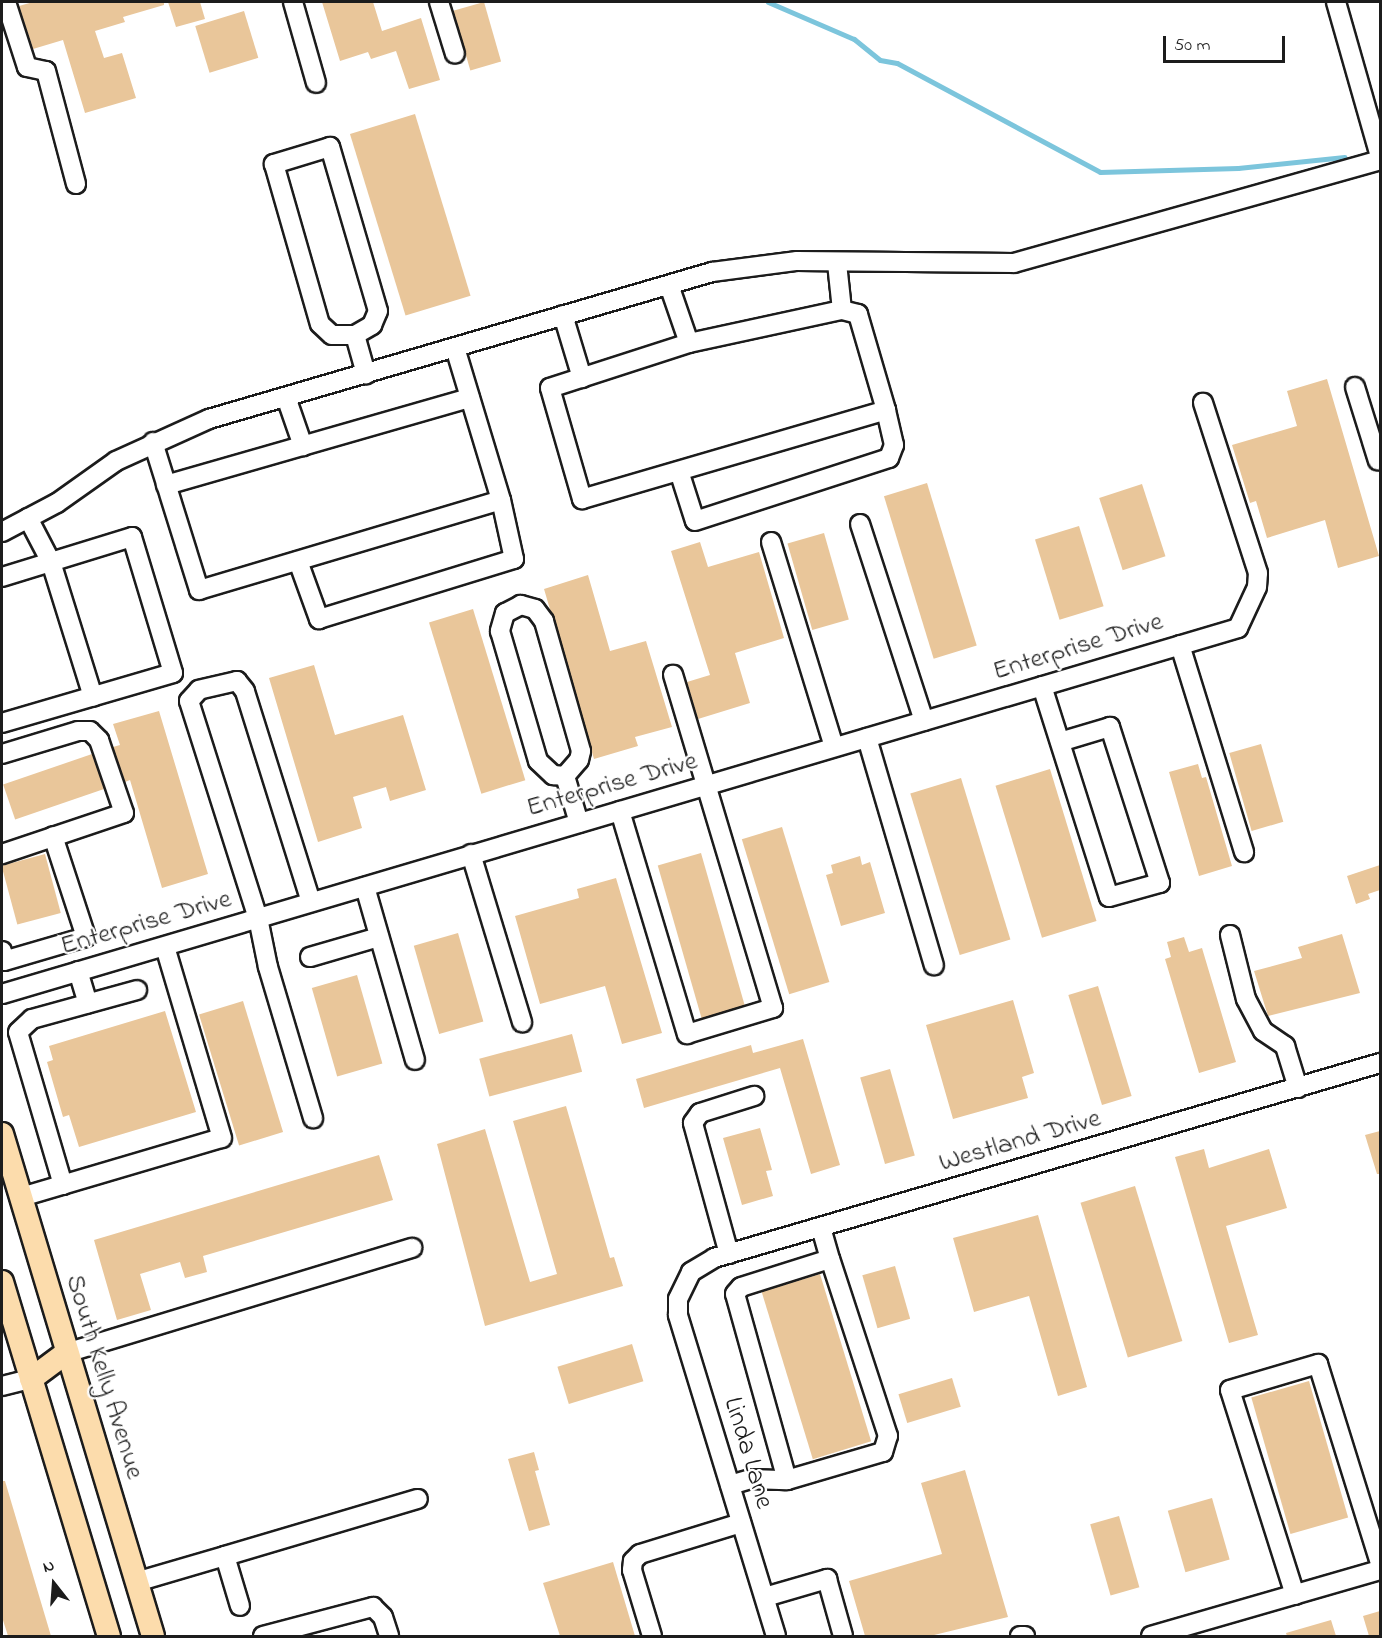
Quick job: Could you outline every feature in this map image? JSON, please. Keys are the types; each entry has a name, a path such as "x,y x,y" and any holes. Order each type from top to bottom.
{"main road":[{"name":"South Kelly Avenue","path":"2,1134 153,1636"},
{"path":"2,1282 109,1636"},
{"path":"31,1379 66,1353"}],"street":[{"path":"6,2 27,67 46,71 76,184"},
{"path":"293,2 316,83"},
{"path":"439,2 455,54"},
{"path":"93,697 51,562 11,526 57,502 116,461 153,442 209,419 669,285 759,264 1014,263 1380,158 1336,2"},
{"path":"330,147 378,311 372,325 355,335 332,335 320,324 274,164 330,147"},
{"path":"837,263 842,310"},
{"path":"669,285 689,343"},
{"path":"679,471 695,521 889,458 894,445 886,410 858,314 842,310 689,343 550,388 582,499 886,410"},
{"path":"563,315 582,378"},
{"path":"355,335 366,374"},
{"path":"298,561 319,619 514,559 501,500 455,348"},
{"path":"1355,387 1380,464"},
{"path":"286,397 303,446"},
{"path":"166,485 470,398"},
{"name":"Enterprise Drive","path":"2,994 1238,628 1257,587 1258,573 1203,403"},
{"path":"153,442 199,590 501,500"},
{"path":"860,524 924,721"},
{"path":"2,577 132,537 173,673 93,697 2,720"},
{"path":"771,542 834,747"},
{"path":"521,605 536,609 544,621 581,751 579,760 565,776 553,775 538,761 500,631 505,613 521,605"},
{"path":"1180,645 1244,852"},
{"path":"620,811 687,1034 773,1008 673,675"},
{"path":"311,903 245,691 237,681 227,681 199,690 189,701 258,918 268,967 313,1118"},
{"path":"1042,686 1109,897 1160,883 1110,727 1060,742"},
{"path":"2,754 78,731 90,731 99,740 124,813 2,854"},
{"path":"867,738 934,965"},
{"path":"565,776 579,823"},
{"path":"2,951 4,961 86,937 53,836"},
{"path":"471,854 522,1022"},
{"path":"365,886 415,1060"},
{"path":"1230,935 1246,999 1263,1030 1285,1046 1298,1088"},
{"path":"310,957 379,937"},
{"path":"21,1197 222,1138 165,947"},
{"path":"78,971 88,1003"},
{"path":"63,1185 17,1037 21,1027 32,1019 137,990"},
{"name":"Westland Drive","path":"682,1284 701,1264 729,1254 1380,1063"},
{"path":"729,1254 693,1123 700,1113 754,1096"},
{"path":"730,1485 752,1479 787,1480 883,1452 888,1436 821,1228"},
{"path":"66,1353 412,1248"},
{"path":"787,1480 735,1294 741,1287 830,1259"},
{"name":"Linda Lane","path":"682,1284 678,1315 776,1636"},
{"path":"1295,1595 1230,1390 1318,1364 1380,1563"},
{"path":"2,1386 31,1379"},
{"path":"136,1582 418,1499"},
{"path":"652,1636 632,1570 633,1561 640,1554 741,1523"},
{"path":"225,1556 240,1606"},
{"path":"1151,1636 1380,1569"},
{"path":"765,1598 826,1579 843,1636"},
{"path":"264,1636 324,1628 373,1607 383,1617 389,1636"},
{"path":"1020,1636 1025,1636"}],"building":[{"path":"33,2 164,2 164,5 123,17 125,22 95,31 104,58 122,53 136,98 85,113 63,40 33,49 19,6"},
{"path":"168,2 200,2 205,19 176,27"},
{"path":"322,2 373,2 382,31 421,18 440,80 409,89 396,51 371,59 368,52 340,61"},
{"path":"484,2 501,62 470,70 453,11"},
{"path":"244,11 258,58 210,73 195,26"},
{"path":"415,114 471,296 406,316 350,134"},
{"path":"1327,379 1379,556 1338,568 1325,520 1267,538 1256,501 1250,503 1232,445 1297,426 1287,391"},
{"path":"927,483 977,646 934,659 884,496"},
{"path":"1142,484 1165,556 1123,570 1099,498"},
{"path":"1079,526 1104,606 1060,620 1035,539"},
{"path":"824,533 849,620 812,630 787,543"},
{"path":"700,542 708,567 759,552 784,638 735,653 750,703 698,719 687,682 710,675 671,551"},
{"path":"588,575 610,651 646,641 672,727 635,737 638,746 594,759 544,589"},
{"path":"473,609 525,780 481,794 429,622"},
{"path":"314,665 335,735 403,715 426,790 390,801 386,787 353,797 362,828 318,842 269,678"},
{"path":"159,711 208,874 162,888 130,780 125,782 113,747 120,745 113,724"},
{"path":"1261,744 1283,822 1252,831 1229,753"},
{"path":"92,754 104,789 15,820 3,785"},
{"path":"1198,764 1202,778 1206,777 1232,866 1199,876 1169,772"},
{"path":"1050,769 1096,921 1042,938 995,786"},
{"path":"961,778 1010,940 960,955 910,793"},
{"path":"782,827 829,982 789,994 742,839"},
{"path":"701,853 745,1006 702,1018 658,865"},
{"path":"45,854 61,913 17,925 2,866"},
{"path":"860,856 862,865 870,862 885,913 841,926 826,875 833,873 831,865"},
{"path":"1380,865 1380,890 1368,894 1370,899 1356,904 1347,876"},
{"path":"616,878 662,1033 622,1044 605,986 540,1004 515,916 579,898 577,889"},
{"path":"458,933 483,1021 439,1034 414,946"},
{"path":"1342,934 1360,993 1268,1016 1254,971 1302,958 1298,947"},
{"path":"1184,937 1189,952 1202,948 1236,1062 1199,1073 1165,959 1171,957 1167,942"},
{"path":"357,975 382,1063 337,1076 312,988"},
{"path":"1098,986 1132,1096 1102,1105 1068,995"},
{"path":"1013,1000 1034,1073 1022,1077 1028,1098 953,1119 926,1025"},
{"path":"243,1001 283,1132 239,1145 199,1014"},
{"path":"165,1011 196,1112 79,1147 69,1115 63,1117 47,1062 53,1060 49,1046"},
{"path":"572,1034 582,1072 489,1097 479,1059"},
{"path":"803,1039 840,1165 811,1174 780,1068 644,1108 636,1079 751,1045 753,1053"},
{"path":"890,1069 915,1156 885,1164 860,1078"},
{"path":"566,1106 610,1258 614,1257 623,1286 485,1326 437,1144 485,1129 530,1282 557,1274 513,1121"},
{"path":"760,1128 772,1170 766,1171 773,1196 742,1205 723,1138"},
{"path":"1380,1131 1380,1174 1377,1174 1365,1135"},
{"path":"1204,1149 1209,1168 1269,1149 1287,1208 1226,1226 1258,1335 1229,1343 1175,1157"},
{"path":"379,1155 393,1200 203,1256 207,1272 185,1278 180,1262 140,1274 151,1310 117,1320 94,1240"},
{"path":"1135,1186 1182,1341 1128,1358 1080,1203"},
{"path":"1038,1215 1087,1387 1058,1396 1029,1296 974,1312 953,1238"},
{"path":"895,1266 910,1319 877,1328 862,1275"},
{"path":"820,1274 871,1441 813,1459 762,1292"},
{"path":"632,1344 643,1381 569,1404 557,1367"},
{"path":"952,1378 961,1407 907,1423 898,1394"},
{"path":"1309,1381 1348,1517 1290,1534 1251,1398"},
{"path":"534,1452 539,1470 535,1471 550,1525 529,1531 508,1459"},
{"path":"965,1470 1008,1617 930,1636 865,1636 849,1581 942,1554 921,1483"},
{"path":"2,1481 5,1481 51,1636 8,1636 2,1617"},
{"path":"1212,1498 1230,1560 1185,1572 1168,1511"},
{"path":"1119,1516 1139,1587 1111,1595 1090,1524"},
{"path":"613,1562 635,1636 560,1636 543,1583"},
{"path":"1380,1611 1380,1636 1369,1636 1363,1616"},
{"path":"1331,1620 1336,1636 1287,1636 1286,1633"}],"waterway":[{"path":"768,2 854,39 880,60 897,63 1100,172 1238,168 1344,157"}]}
